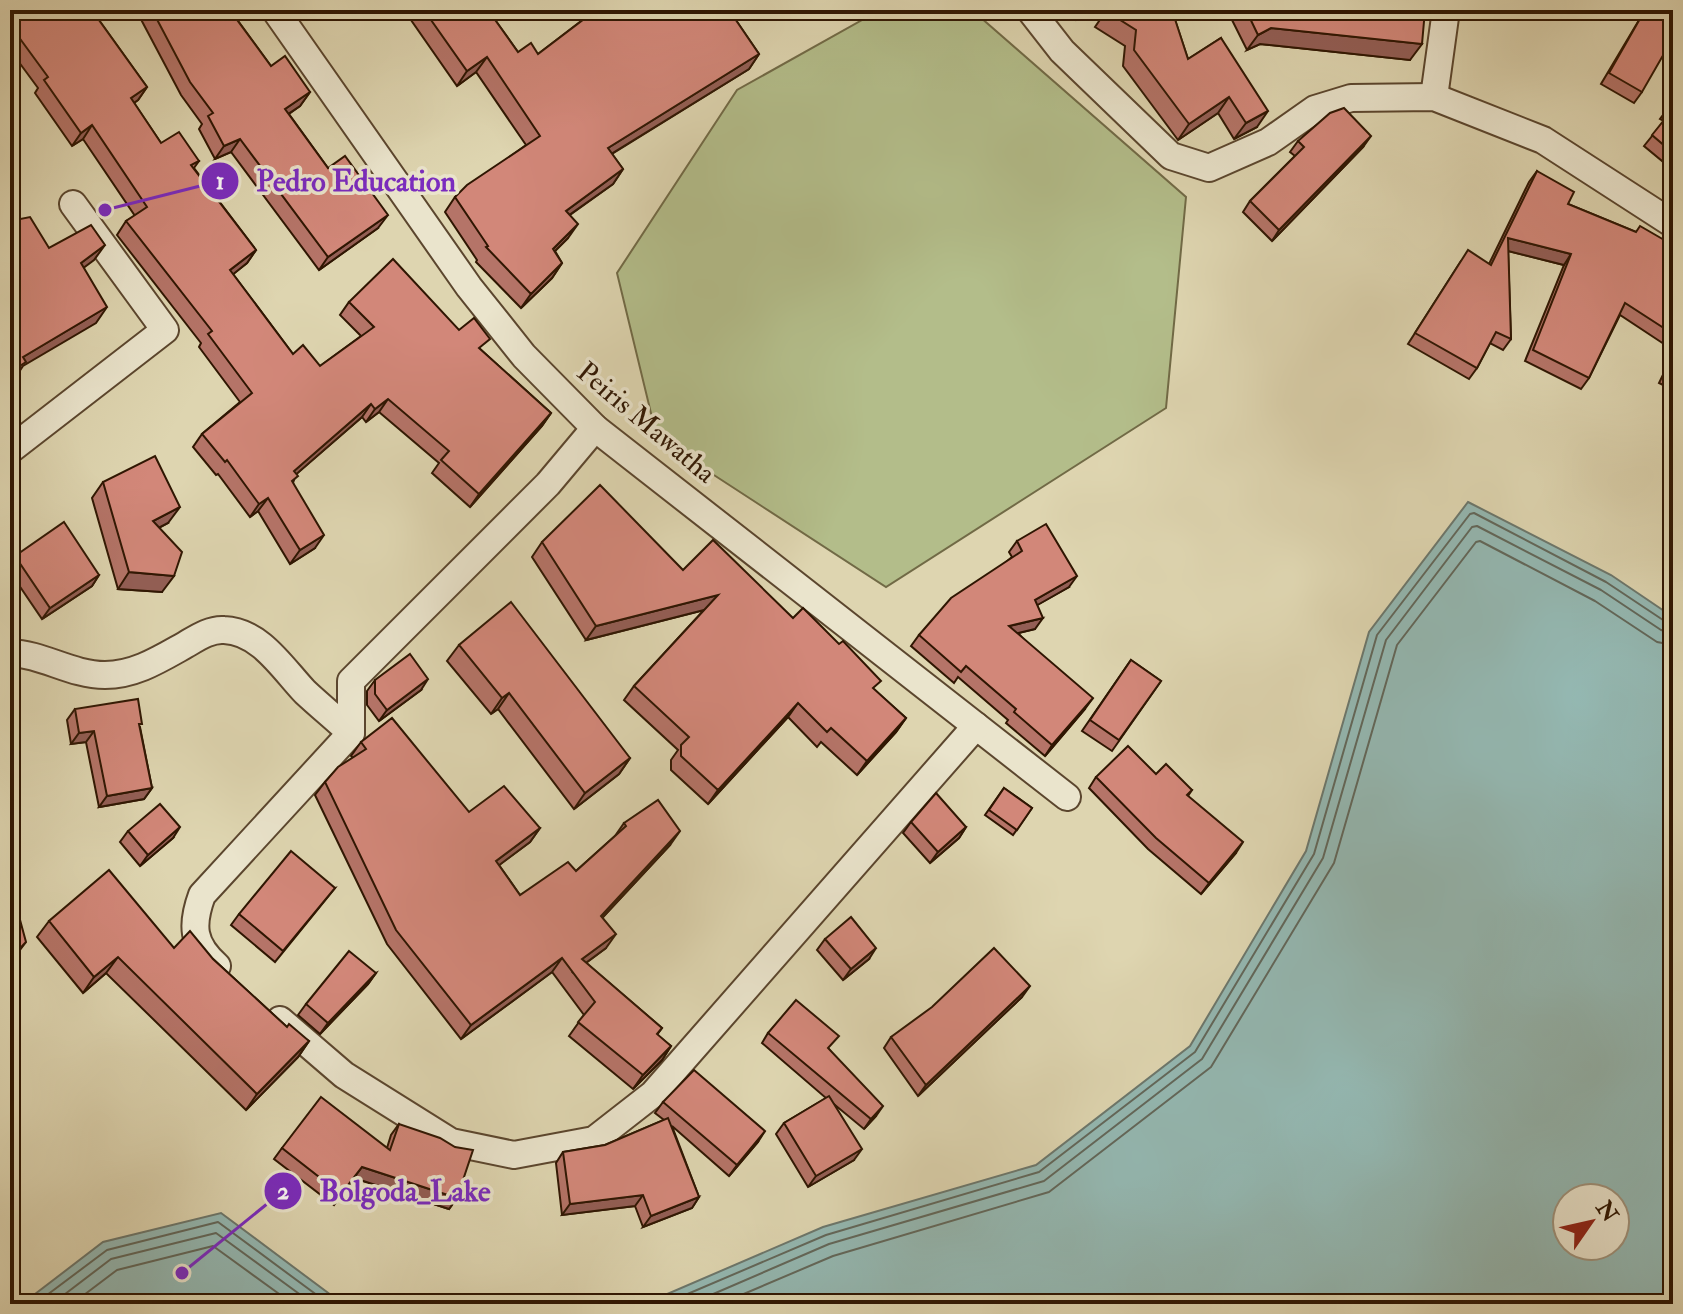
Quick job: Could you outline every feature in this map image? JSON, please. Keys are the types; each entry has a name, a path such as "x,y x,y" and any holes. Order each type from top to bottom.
{"street":[{"name":"Peiris Mawatha","path":"275,10 469,287 524,356 595,428 1067,797"},
{"path":"1030,10 1062,51 1171,156 1209,168 1268,142 1315,109 1351,98 1434,97 1543,140 1673,224"},
{"path":"1434,97 1446,10"},
{"path":"10,450 165,330 73,204"},
{"path":"236,983 212,963 196,940 194,916 202,895 351,733 351,681 548,484 595,428"},
{"path":"10,653 41,659 70,671 106,675 129,672 158,661 212,631 237,632 269,653 351,733"},
{"path":"260,1004 344,1075 451,1142 514,1155 594,1140 653,1094 976,726"}],"green space":[{"path":"880,10 972,10 1186,197 1166,408 886,587 657,438 617,273 737,90"}],"water":[{"path":"1468,502 1611,575 1673,617 1673,1304 644,1304 823,1227 1036,1165 1190,1046 1306,851 1369,632"},
{"path":"221,1213 343,1304 22,1304 103,1242"}],"building":[{"path":"10,10 104,10 96,16 147,87 131,98 161,143 179,132 199,161 191,165 256,250 230,270 293,354 303,345 320,366 374,327 349,302 393,259 459,330 474,318 490,339 479,348 551,413 479,494 441,460 449,451 388,399 375,409 371,404 294,471 298,476 292,481 324,535 300,550 268,498 259,504 227,460 225,462 202,434 252,393 208,334 212,331 126,221 147,207 92,125 81,133 44,80 48,77 10,25"},
{"path":"152,10 235,10 238,14 235,17 271,66 285,56 310,92 285,109 328,168 345,156 388,215 328,257 240,139 224,146 208,116 213,113 190,82"},
{"path":"424,10 488,10 518,52 531,43 538,54 596,10 729,10 759,54 608,148 623,169 566,211 578,224 553,249 562,263 531,294 486,247 455,197 467,185 540,136 487,57 467,71"},
{"path":"1107,10 1172,10 1188,59 1221,38 1268,111 1246,123 1229,97 1189,124 1134,50 1136,30"},
{"path":"1246,10 1425,10 1422,44 1271,28 1258,35"},
{"path":"1645,10 1673,24 1673,38 1642,92 1609,73"},
{"path":"1673,102 1673,153 1652,135 1672,110 1668,108"},
{"path":"1344,108 1371,136 1279,230 1250,201 1304,147 1298,141 1330,113"},
{"path":"1537,171 1574,192 1568,204 1636,232 1640,226 1666,241 1673,234 1673,334 1625,303 1589,378 1533,350 1571,254 1508,238 1511,339 1496,332 1477,368 1415,333 1468,250 1491,265"},
{"path":"30,217 49,248 91,225 105,245 81,263 107,307 23,357 26,362 10,372 10,221"},
{"path":"1673,359 1673,375 1667,372"},
{"path":"155,456 180,507 153,521 182,552 174,576 129,572 103,482"},
{"path":"600,485 683,570 713,540 793,618 803,608 839,644 843,641 881,681 873,688 906,718 867,761 831,728 827,732 798,703 718,790 681,756 681,745 689,737 634,686 718,595 596,626 542,542"},
{"path":"64,522 99,575 50,608 15,556"},
{"path":"1046,524 1077,576 1035,600 1043,618 1009,626 1093,698 1052,745 966,666 961,672 919,635 951,598 1022,551 1017,541"},
{"path":"511,602 630,758 585,793 509,693 502,698 459,645"},
{"path":"410,654 428,679 387,710 375,694 375,680"},
{"path":"1131,660 1161,681 1119,740 1090,720"},
{"path":"138,699 142,724 139,724 152,788 107,796 94,731 79,733 75,709"},
{"path":"392,718 469,812 504,786 540,828 496,861 520,895 568,862 576,871 626,826 624,823 658,800 680,831 601,916 616,934 582,959 662,1028 657,1034 671,1046 643,1075 578,1022 595,1002 562,958 471,1025 396,930 325,782 338,767 366,749 361,742"},
{"path":"1128,746 1156,774 1166,764 1192,790 1187,795 1243,842 1209,883 1156,838 1096,777"},
{"path":"1004,788 1032,808 1017,830 989,810"},
{"path":"936,793 966,827 938,852 911,822"},
{"path":"160,804 180,827 148,855 128,831"},
{"path":"291,851 335,888 283,951 239,914"},
{"path":"109,870 174,948 190,931 213,959 287,1027 289,1024 309,1041 257,1094 118,957 94,977 49,921"},
{"path":"10,883 26,942 10,959"},
{"path":"851,917 876,948 851,969 825,939"},
{"path":"994,948 1030,986 926,1085 891,1037 932,1007"},
{"path":"349,951 376,973 328,1023 306,1004"},
{"path":"796,1000 839,1036 828,1048 883,1106 871,1119 768,1033"},
{"path":"694,1070 765,1131 737,1165 663,1102"},
{"path":"829,1096 862,1149 816,1176 784,1123"},
{"path":"321,1097 390,1150 399,1124 440,1138 455,1147 473,1150 457,1198 362,1167 341,1194 282,1148"},
{"path":"668,1118 699,1197 651,1216 643,1195 570,1204 563,1152 605,1145"}],"place":[{"name":"Pedro Education","path":"105,210"},
{"name":"Bolgoda_Lake","path":"182,1273"}]}
